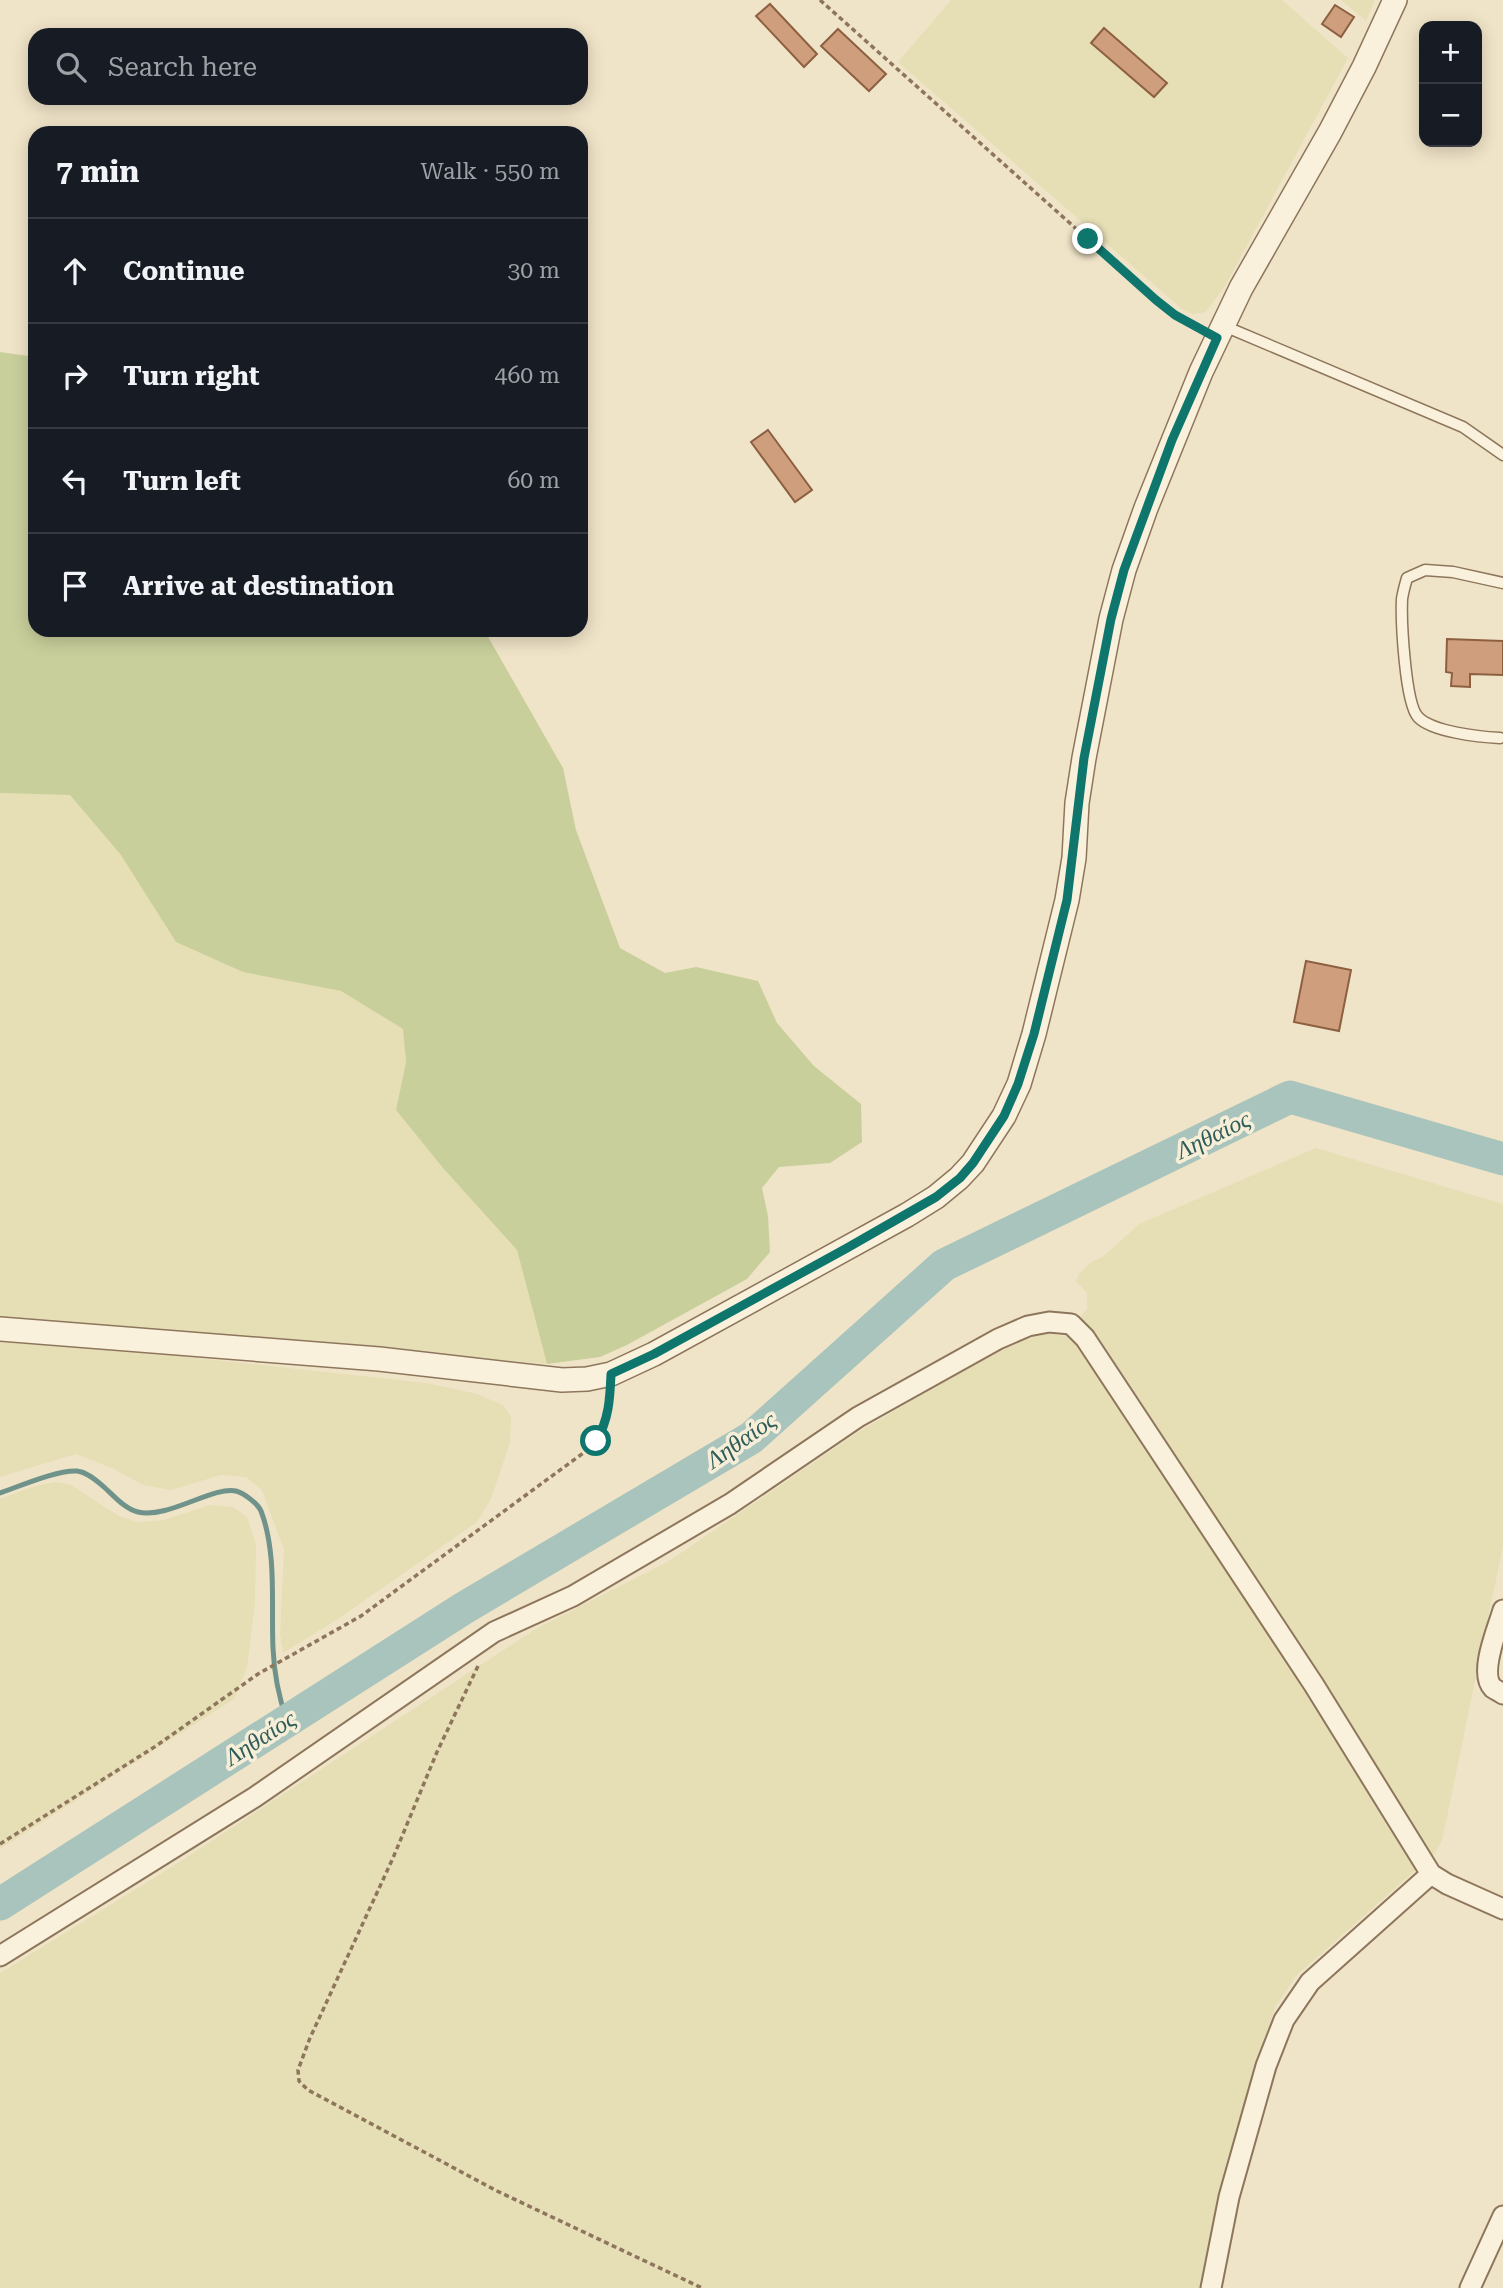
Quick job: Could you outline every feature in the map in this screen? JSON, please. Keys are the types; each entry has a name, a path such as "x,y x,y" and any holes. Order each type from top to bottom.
{"street":[{"path":"0,1329 379,1359 531,1378 587,1379 611,1374 654,1354 936,1197 960,1178 1004,1116 1018,1084 1034,1034 1067,900 1074,858 1077,803 1091,721 1111,619 1124,570 1168,452 1221,332 1258,257 1330,132 1395,0"},
{"path":"0,1956 255,1797 494,1632 573,1596 718,1511 858,1418 945,1367 1028,1326 1049,1322 1071,1324 1085,1338 1314,1685 1431,1874 1503,1909"},
{"path":"1503,1611 1489,1656 1487,1673 1492,1687 1503,1694"},
{"path":"1211,2288 1232,2185 1266,2066 1284,2020 1310,1982 1431,1874"},
{"path":"1470,2288 1503,2216"}],"lane":[{"path":"1221,332 1463,427 1503,455"},
{"path":"1500,738 1476,737 1439,728 1418,716 1410,699 1407,678 1402,597 1407,578 1425,570 1453,572 1503,583"}],"path":[{"path":"820,0 1156,300 1175,315 1221,332"},
{"path":"0,1844 156,1745 258,1674 361,1616 586,1451 605,1427 611,1374"},
{"path":"494,1632 437,1752 393,1858 310,2038 298,2070 299,2081 308,2090 496,2191 702,2288"}],"shaded area":[{"path":"951,0 1282,0 1348,58 1225,286 1206,312 1193,314 1182,309 898,62"},
{"path":"1341,0 1375,0 1366,21"},
{"path":"0,793 70,795 121,855 243,972 341,991 403,1029 406,1062 396,1110 443,1168 517,1250 547,1364 0,1318"},
{"path":"1316,1148 1503,1204 1503,1546 1442,1841 1434,1854 1296,1976 1275,2008 1218,2196 1203,2288 0,2288 0,1973 178,1863 534,1630 669,1561 860,1431 1004,1347 1046,1333 1063,1336 1087,1309 1087,1293 1076,1281 1079,1274 1090,1263 1104,1256 1139,1224"},
{"path":"0,1342 169,1355 427,1383 477,1394 503,1405 511,1417 510,1443 491,1499 477,1522 338,1619 283,1653 280,1634 284,1550 262,1490 246,1477 221,1475 171,1490 143,1485 114,1469 76,1454 0,1477"},
{"path":"55,1482 71,1485 119,1516 138,1522 164,1520 210,1505 233,1507 247,1517 256,1544 255,1602 247,1668 234,1699 0,1849 0,1499"}],"green space":[{"path":"0,352 28,356 28,637 488,637 563,768 576,830 620,948 665,973 696,967 758,981 777,1023 814,1066 861,1104 862,1142 830,1163 779,1167 762,1188 768,1216 770,1252 747,1279 600,1357 547,1364 517,1250 443,1168 396,1110 406,1062 403,1029 341,991 243,972 176,942 121,855 70,795 0,793"}],"building":[{"path":"770,4 817,54 804,67 756,16"},
{"path":"1335,5 1354,17 1341,37 1322,24"},
{"path":"1104,28 1167,83 1154,97 1091,43"},
{"path":"838,29 886,74 869,91 821,46"},
{"path":"768,430 812,490 795,502 751,442"},
{"path":"1447,639 1503,641 1503,675 1470,674 1470,687 1451,686 1452,673 1446,672"},
{"path":"1306,961 1351,970 1339,1031 1294,1022"}],"waterway":[{"name":"Ληθαίος","path":"0,1904 464,1608 751,1438 944,1265 1290,1097 1503,1159"},
{"path":"0,1493 49,1476 77,1471 92,1477 124,1505 138,1512 163,1511 226,1491 236,1491 250,1499 261,1511 269,1544 274,1667 287,1721"}],"route":[{"path":"596,1441 605,1427 611,1374 654,1354 936,1197 960,1178 973,1163 1004,1116 1018,1084 1034,1034 1067,900 1084,758 1097,684 1124,570 1172,440 1217,338 1175,315 1088,239"}]}
